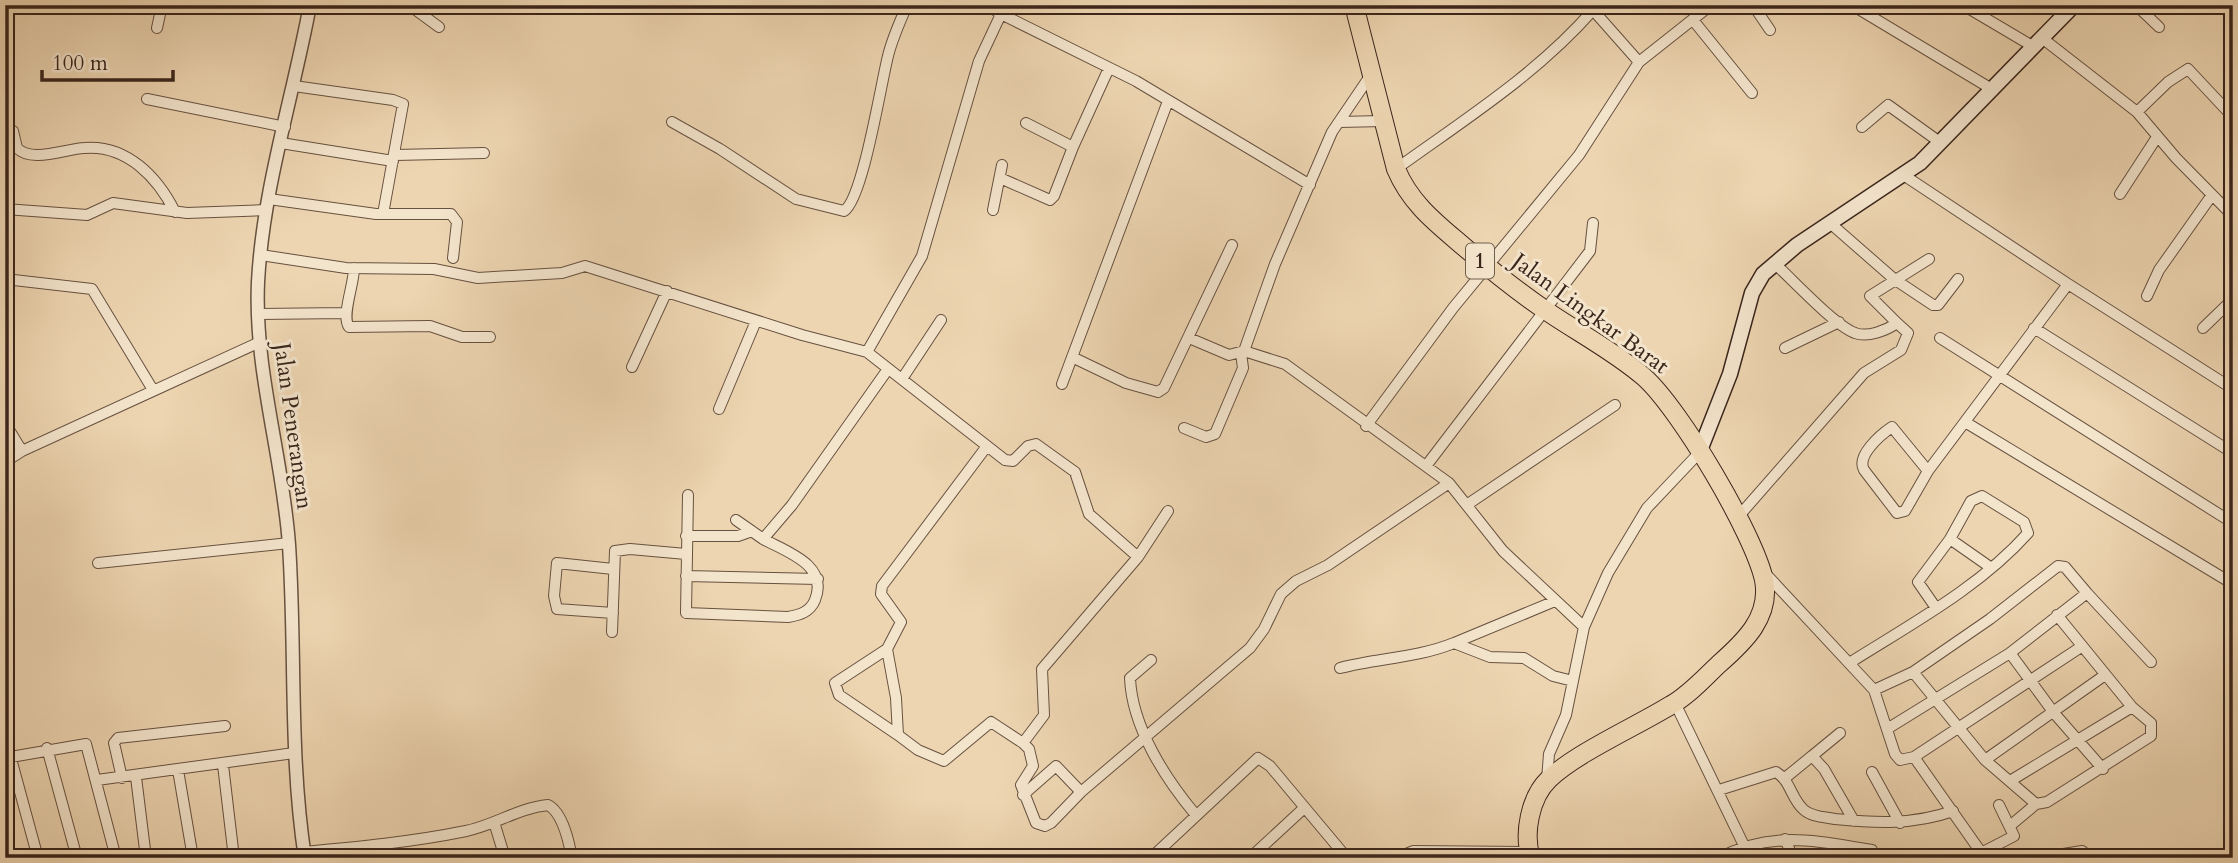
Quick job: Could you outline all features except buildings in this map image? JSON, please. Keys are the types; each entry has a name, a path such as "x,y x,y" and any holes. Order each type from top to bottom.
{"highway":[{"name":"Jalan Lingkar Barat","path":"1354,5 1382,121 1396,169 1406,190 1423,212 1487,267 1642,376 1668,402 1738,517 1761,569 1764,604 1751,635 1675,703 1547,781"},
{"path":"1530,855 1530,816 1547,781"}],"main road":[{"path":"1699,453 1730,374 1752,293 1774,263 1830,223 1906,176 2074,5"}],"street":[{"path":"157,28 162,5"},
{"name":"Jalan Penerangan","path":"304,855 294,753 289,543 260,342 259,314 261,255 268,204 310,5"},
{"path":"409,5 439,27"},
{"path":"671,122 720,149 796,199 844,211 852,198 873,132 888,56 907,5"},
{"path":"986,5 1109,68 1310,185"},
{"path":"1367,426 1453,307 1578,155 1639,62 1712,5"},
{"path":"1753,5 1770,30"},
{"path":"1852,5 1990,88"},
{"path":"1963,5 2038,43 2137,112 2157,137 2233,216"},
{"path":"2136,5 2159,27"},
{"path":"1396,169 1561,45 1593,8 1639,62"},
{"path":"867,352 922,256 979,61 1001,14"},
{"path":"1693,20 1752,93"},
{"path":"1000,178 1050,200 1054,196 1109,68"},
{"path":"2137,112 2186,69 2231,111"},
{"path":"1184,428 1206,437 1216,435 1243,368 1242,352 1275,264 1339,122 1370,76"},
{"path":"294,86 401,103 404,111 383,215"},
{"path":"147,99 285,127"},
{"path":"1062,384 1168,101"},
{"path":"1862,128 1888,105 1941,143"},
{"path":"1339,122 1382,121"},
{"path":"1026,123 1073,147"},
{"path":"12,131 17,148 29,155 91,148 132,161 162,187 175,212"},
{"path":"2120,194 2157,137"},
{"path":"281,143 394,158 484,153"},
{"path":"993,209 1002,164"},
{"path":"1906,176 2233,389"},
{"path":"2147,296 2160,271 2212,195"},
{"path":"5,209 87,215 113,203 175,212 268,204 383,215 451,214 457,222 453,258"},
{"path":"1426,466 1591,249 1593,223"},
{"path":"1830,223 1894,279 1935,306 1958,279"},
{"path":"1072,358 1126,383 1158,392 1164,388 1232,245"},
{"path":"261,255 354,268 422,268 478,278 562,273 585,266 756,321 867,352 1009,461 1016,460 1028,446 1036,444 1075,472 1089,514 1138,557"},
{"path":"1738,517 1864,373 1901,350 1908,333 1870,298 1874,292 1929,259"},
{"path":"1774,263 1839,322 1858,334 1885,330 1898,323"},
{"path":"354,268 354,288 345,323 355,330 434,327 462,337 490,337"},
{"path":"5,279 92,289 153,390"},
{"path":"1928,471 1892,428 1862,457 1861,465 1864,470 1897,513 1906,511 1928,471 2068,284"},
{"path":"632,368 667,291"},
{"path":"2203,328 2233,299"},
{"path":"259,314 346,313"},
{"path":"902,379 941,320"},
{"path":"719,409 756,321"},
{"path":"1786,348 1839,322"},
{"path":"2034,328 2233,453"},
{"path":"1189,338 1229,355 1242,352 1285,364 1367,426 1426,466 1449,483 1503,551 1584,627"},
{"path":"1940,338 2225,518 2233,518"},
{"path":"5,462 22,451 260,342"},
{"path":"763,539 792,505 888,369"},
{"path":"1468,505 1615,405"},
{"path":"1965,422 2233,584"},
{"path":"5,424 22,451"},
{"path":"987,446 882,586 881,594 901,622 887,649 842,676 835,683 835,688 839,695 937,760 948,759 987,723 995,723 1029,749 1033,766 1021,785 1023,795 1033,819 1045,827 1081,792 1250,648 1264,629 1281,594 1296,581 1328,565 1449,483"},
{"path":"1547,781 1549,754 1562,729 1584,627 1608,573 1633,528 1699,453"},
{"path":"688,495 686,613 707,616 801,615 814,602 818,579 809,564 763,539 736,520"},
{"path":"1851,662 1936,608 1990,567 2028,533 2024,522 1982,496 1971,501 1950,539 1918,582 1936,608"},
{"path":"1023,743 1044,715 1042,669 1138,557 1168,511"},
{"path":"686,536 738,536 752,531"},
{"path":"1950,539 1990,567"},
{"path":"98,563 289,543"},
{"path":"612,632 615,551 619,549 686,554"},
{"path":"613,569 553,563 557,609 613,613"},
{"path":"1874,690 1913,672 1990,619 2058,566 2065,567 2151,662"},
{"path":"1761,569 1851,662 1874,690 1900,760 1914,757 1958,730 2081,648"},
{"path":"686,576 818,579"},
{"path":"1887,729 2010,653 2087,593"},
{"path":"1340,668 1373,659 1433,652 1555,601"},
{"path":"2011,825 2036,804 2048,802 2151,736 2151,723 2132,707 2081,648 2057,615"},
{"path":"1454,643 1490,657 1524,658 1553,676 1573,681"},
{"path":"887,649 896,698 898,735"},
{"path":"2010,653 2054,713 2103,769"},
{"path":"1151,660 1130,678 1147,738 1164,773 1195,814"},
{"path":"1913,672 1985,760 2036,804"},
{"path":"1985,760 2105,675"},
{"path":"1675,703 1750,858"},
{"path":"2010,781 2132,707"},
{"path":"122,778 114,743 118,738 225,726"},
{"path":"1785,778 1840,733"},
{"path":"38,858 8,756 86,744 116,858"},
{"path":"47,748 77,858"},
{"path":"97,780 136,777 294,753"},
{"path":"1812,756 1824,769 1854,821"},
{"path":"1914,757 1984,855 2013,837 2011,825 1999,805"},
{"path":"1151,858 1195,814 1258,758 1270,766 1303,809 1347,858"},
{"path":"223,765 234,858"},
{"path":"1023,795 1056,766 1081,792"},
{"path":"178,770 193,858"},
{"path":"1719,790 1776,772 1785,778 1804,810 1820,817 1900,823 1929,819 1953,811"},
{"path":"1872,772 1900,823"},
{"path":"136,777 146,858"},
{"path":"304,855 385,845 470,830 523,810 552,807 566,834 572,858"},
{"path":"1250,858 1303,809"},
{"path":"494,822 506,858"},
{"path":"1785,839 1793,858"},
{"path":"1719,858 1744,845 1785,839 1872,849"},
{"path":"385,845 388,858"},
{"path":"1396,858 1412,851 1530,855"},
{"path":"2039,858 2089,855"}]}
